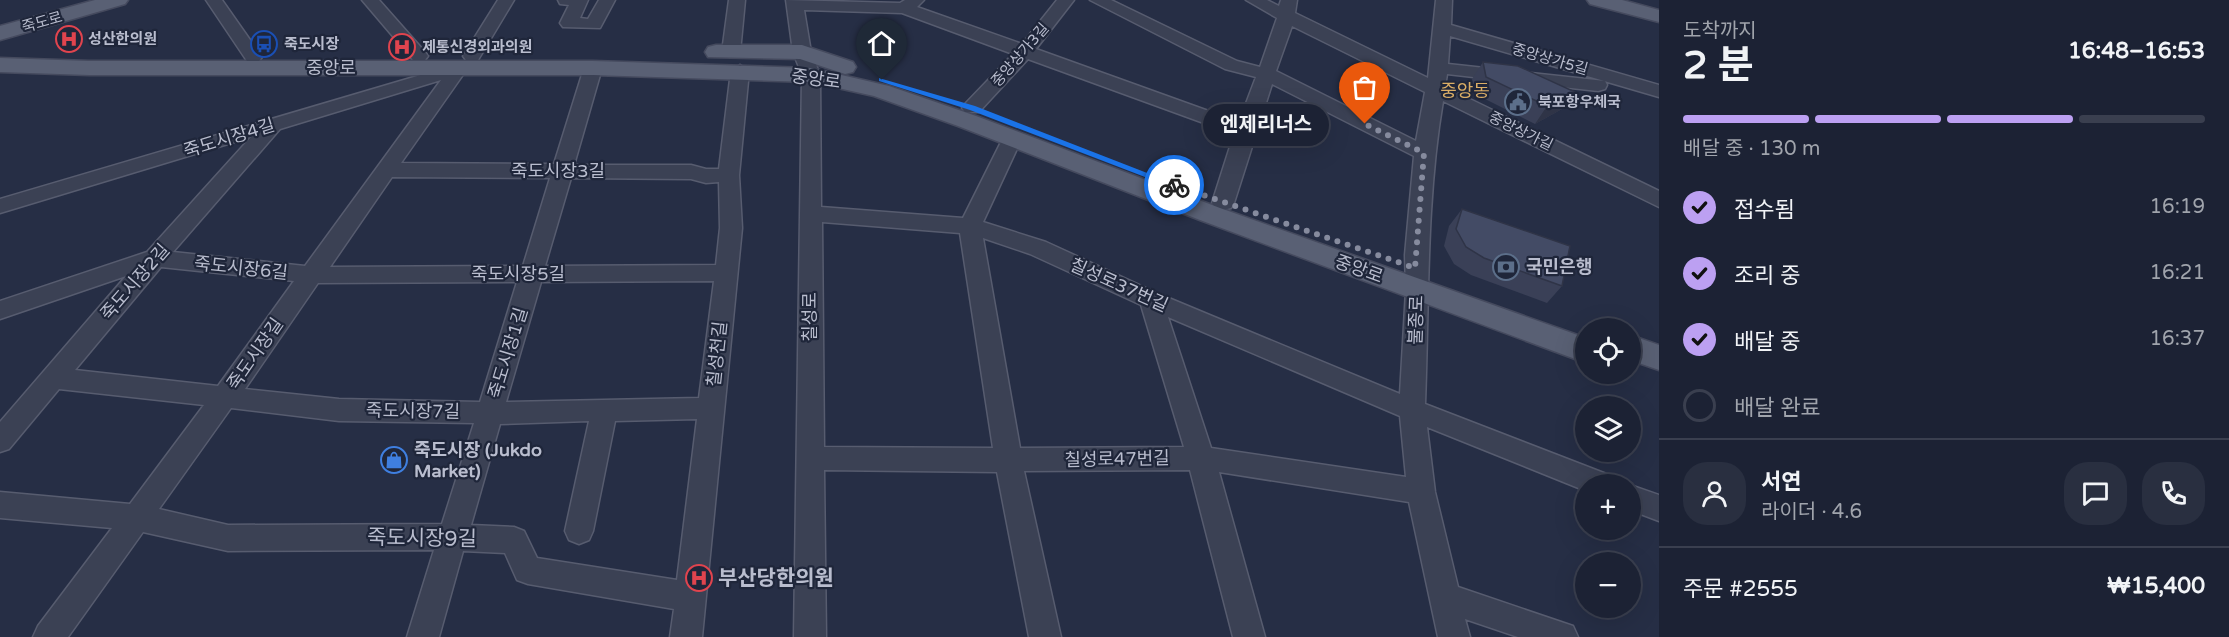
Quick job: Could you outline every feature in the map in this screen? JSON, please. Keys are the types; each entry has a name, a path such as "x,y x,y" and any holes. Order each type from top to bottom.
{"main road":[{"name":"죽도로","path":"3,23 77,0"},
{"name":"죽도로","path":"3,23 118,0"},
{"path":"1597,0 1659,16"},
{"name":"중앙로","path":"0,55 419,56 465,63 593,68 736,62"},
{"name":"중앙로","path":"0,65 89,68 465,63 807,64 972,108 1417,279 1575,346"},
{"name":"중앙로","path":"807,64 1417,279 1575,328"},
{"path":"1641,351 1659,358"},
{"path":"1641,371 1659,377"}],"street":[{"path":"214,0 253,57"},
{"path":"370,0 419,56"},
{"name":"죽도시장길","path":"49,637 465,63 506,0"},
{"path":"575,0 569,23 594,24 607,0"},
{"name":"칠성천길","path":"686,637 731,228 729,175 736,62 736,0"},
{"name":"중앙상가3길","path":"972,108 1024,53 1066,0"},
{"path":"1098,0 1232,65 1267,74 1424,153"},
{"name":"중앙상가길","path":"1254,0 1288,8 1436,89 1659,200"},
{"name":"불종로","path":"1444,0 1439,68 1424,153 1412,410 1421,492 1454,637"},
{"path":"794,2 910,4 1024,53 1245,131"},
{"name":"칠성로","path":"794,2 807,64 812,214 810,637"},
{"path":"1223,203 1245,131 1267,74 1288,8"},
{"name":"중앙상가5길","path":"1442,28 1659,91"},
{"name":"죽도시장4길","path":"0,206 273,125 465,63"},
{"name":"죽도시장1길","path":"423,637 593,68"},
{"path":"1439,68 1659,91"},
{"name":"죽도시장2길","path":"0,441 155,258 273,125"},
{"path":"1012,138 970,226 1008,460 1045,637"},
{"name":"죽도시장3길","path":"387,170 691,172 706,176 729,175"},
{"name":"칠성로37번길","path":"812,214 970,226 1038,248 1151,300 1412,410 1575,475"},
{"name":"죽도시장6길","path":"0,310 155,258 311,275"},
{"name":"죽도시장5길","path":"311,275 726,273"},
{"path":"1151,300 1201,458 1249,637"},
{"name":"죽도시장7길","path":"53,378 339,410 490,412 711,408"},
{"path":"579,531 604,411"},
{"name":"칠성로47번길","path":"811,458 1008,460 1201,458 1421,492"},
{"path":"1641,501 1659,508"},
{"name":"죽도시장9길","path":"0,505 135,518 228,538 453,537 514,540 528,570 690,597"},
{"path":"1444,597 1562,637"}],"building":[{"path":"1483,62 1518,66 1575,92 1547,106 1486,77"},
{"path":"1462,209 1570,246 1562,286 1484,258 1466,247 1456,229"}],"way so far":[{"path":"1174,185 1415,268 1424,153 1365,124"}],"place":[{"name":"성산한의원","path":"69,39"},
{"name":"죽도시장","path":"264,44"},
{"name":"제통신경외과의원","path":"402,47"},
{"name":"북포항우체국","path":"1518,102"},
{"name":"엔제리너스","path":"1365,124"},
{"name":"국민은행","path":"1506,267"},
{"name":"죽도시장 (Jukdo Market)","path":"394,460"},
{"name":"부산당한의원","path":"699,578"}],"district":[{"name":"중앙동","path":"1465,91"}],"route":[{"path":"882,80 972,108 1174,185"}]}
